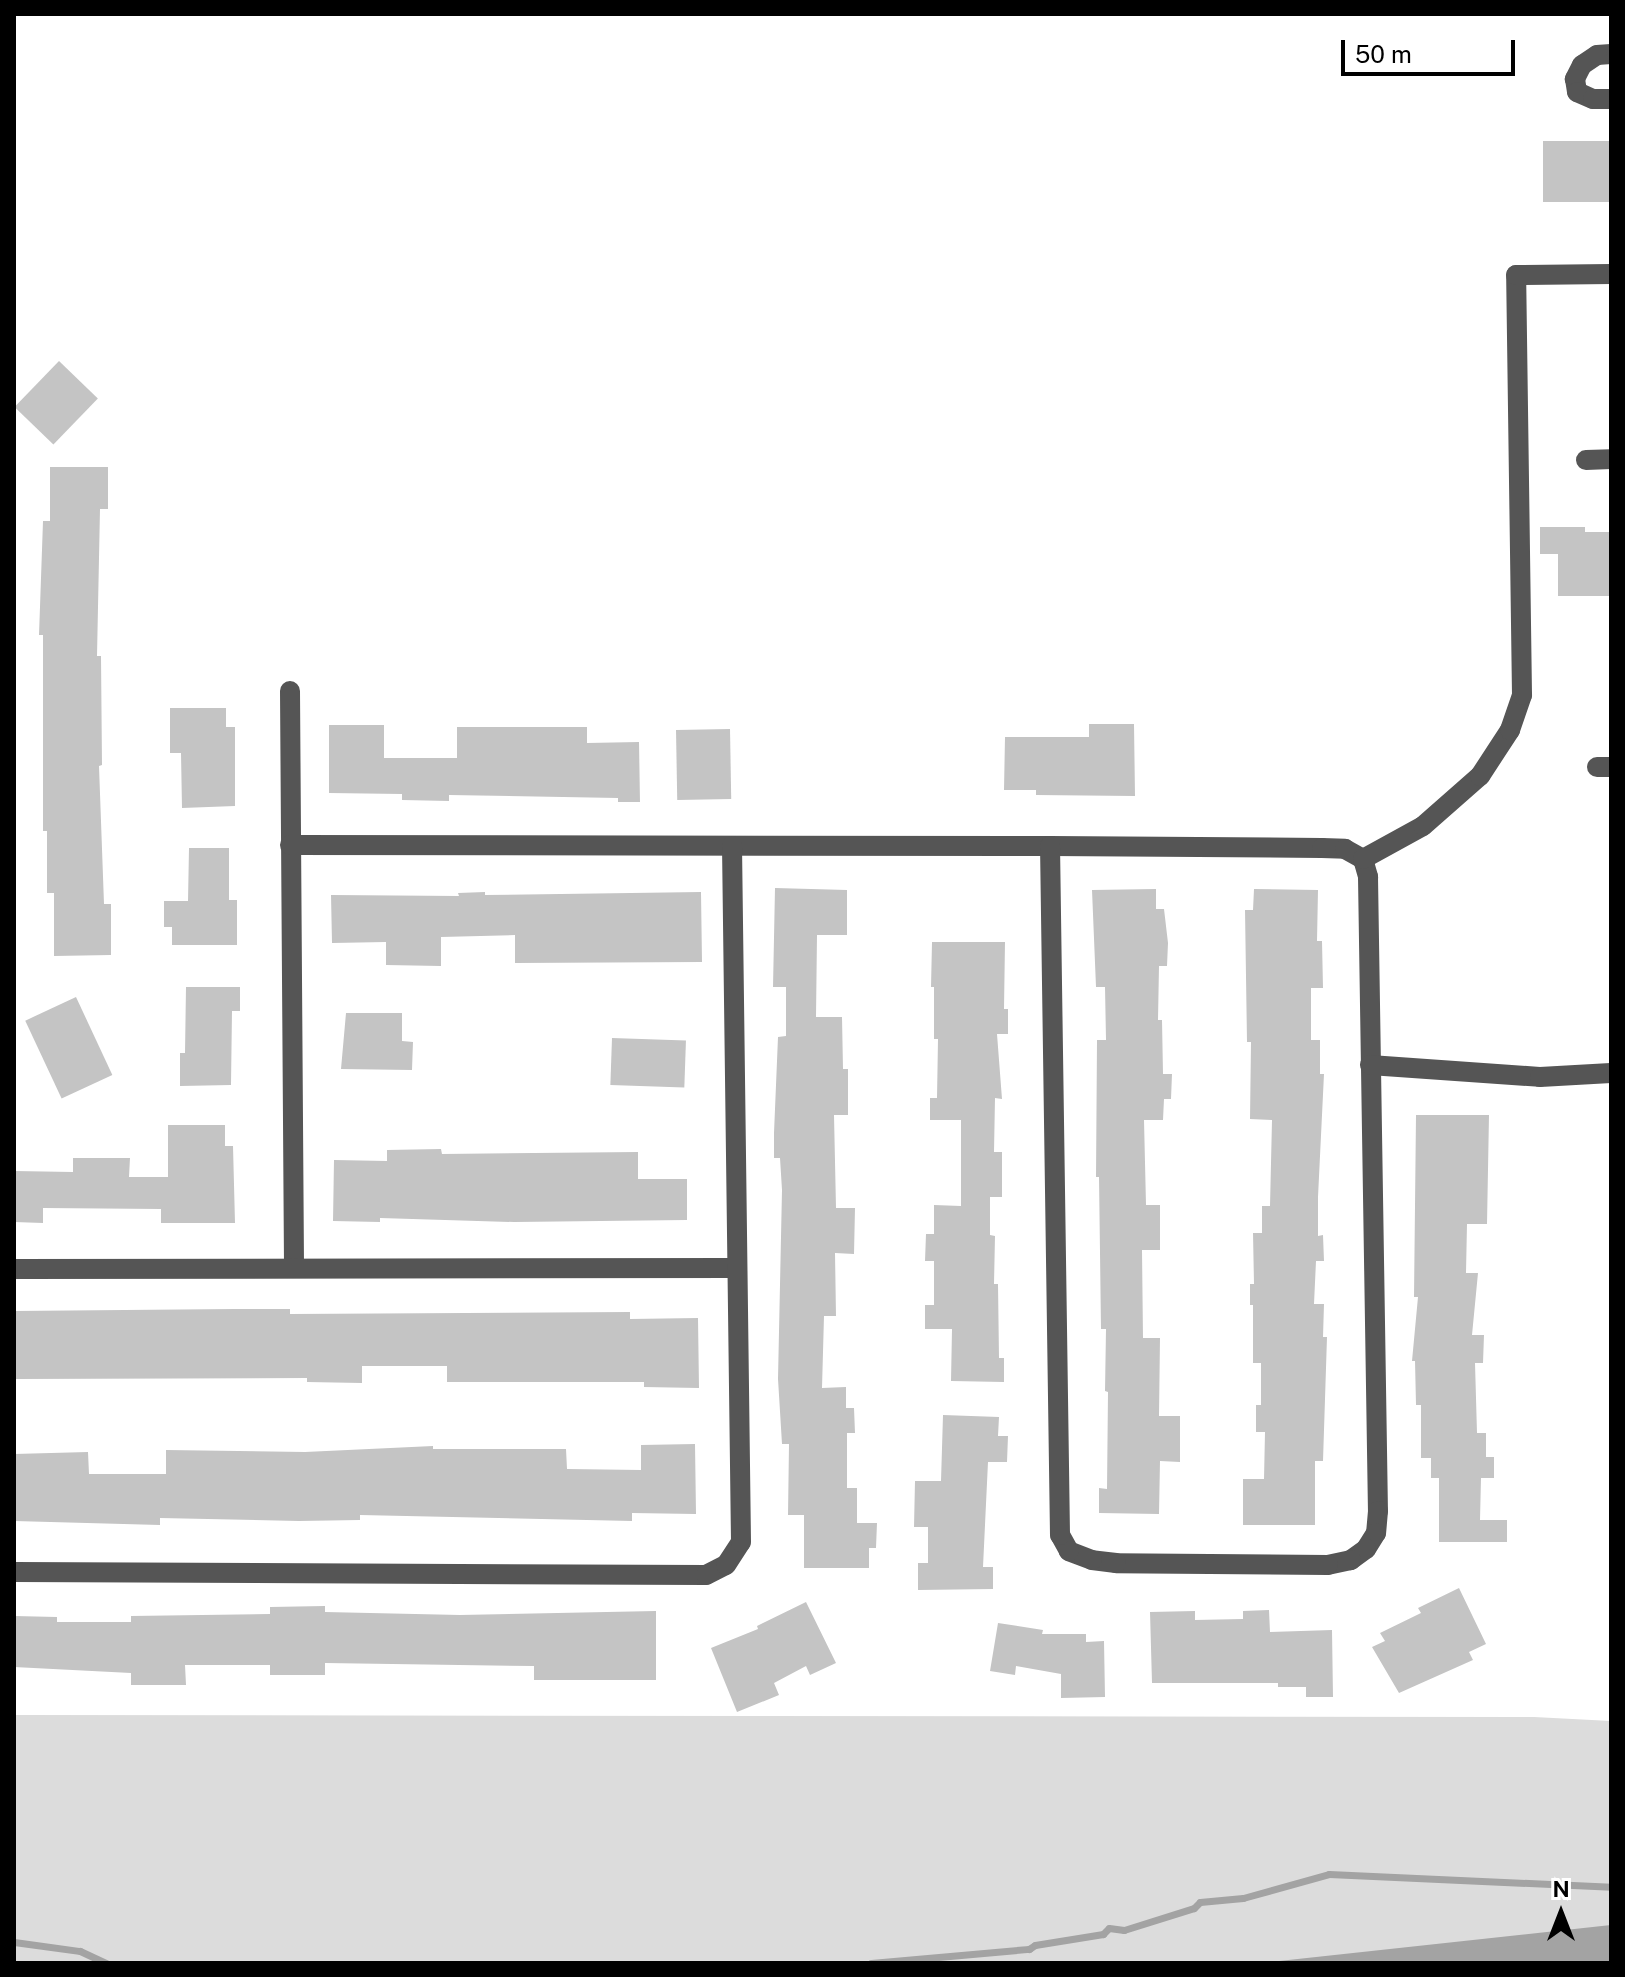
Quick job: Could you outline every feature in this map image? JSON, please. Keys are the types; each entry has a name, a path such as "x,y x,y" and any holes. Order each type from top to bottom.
{"street":[{"path":"1611,54 1597,55 1582,65 1575,79 1577,92 1593,99 1611,99"},
{"path":"1363,859 1423,826 1480,776 1510,730 1522,695 1516,275 1611,274"},
{"path":"1586,460 1611,459"},
{"path":"290,691 294,1268"},
{"path":"290,845 1050,846 1322,848 1345,849 1363,859 1368,877 1376,1533 1366,1549 1351,1560 1328,1565 1116,1563 1092,1560 1069,1551 1060,1535 1057,1513 1050,846"},
{"path":"14,1572 706,1575 726,1565 741,1542 735,1268 732,846"},
{"path":"1370,1065 1540,1077 1611,1073"},
{"path":"14,1269 735,1268"}],"shaded area":[{"path":"14,1715 1534,1717 1611,1721 1611,1963 14,1963"},
{"path":"1611,1925 1611,1963 1261,1963"}],"building":[{"path":"1543,141 1611,141 1611,202 1543,202"},
{"path":"59,361 98,399 53,445 15,407"},
{"path":"50,467 108,467 108,509 100,509 97,656 101,656 102,765 99,766 104,904 111,904 111,955 54,956 54,893 47,893 47,831 43,831 43,635 39,635 43,521 50,521"},
{"path":"1540,527 1585,527 1585,532 1611,532 1611,596 1558,596 1558,554 1540,554"},
{"path":"170,708 226,708 226,727 235,727 235,806 182,808 181,753 170,753"},
{"path":"1089,724 1134,724 1135,796 1036,795 1036,790 1004,790 1005,737 1089,737"},
{"path":"329,725 384,725 384,758 457,758 457,727 587,727 587,743 639,742 640,802 618,802 618,798 449,795 449,801 402,800 402,794 329,793"},
{"path":"730,729 731,799 677,800 676,730"},
{"path":"189,848 229,848 229,900 237,900 237,945 172,945 172,927 164,927 164,901 188,901"},
{"path":"775,888 847,890 847,935 817,935 816,1017 842,1017 843,1069 848,1069 848,1115 834,1115 836,1208 855,1208 854,1254 835,1253 836,1316 824,1316 822,1388 846,1387 846,1408 854,1408 855,1433 847,1433 847,1488 857,1488 857,1523 877,1523 876,1548 869,1548 869,1568 804,1568 804,1515 788,1515 789,1444 782,1444 778,1379 782,1190 780,1158 774,1158 778,1037 786,1036 786,987 773,987"},
{"path":"1156,889 1156,909 1164,909 1168,943 1167,966 1159,966 1158,1020 1162,1020 1163,1074 1172,1074 1171,1099 1164,1099 1163,1120 1144,1120 1146,1205 1160,1205 1160,1250 1142,1250 1143,1338 1160,1338 1159,1416 1180,1416 1180,1462 1160,1461 1159,1514 1099,1513 1099,1488 1107,1489 1108,1392 1105,1391 1106,1329 1101,1329 1099,1177 1096,1177 1097,1040 1106,1040 1105,987 1096,987 1092,890"},
{"path":"1254,889 1318,890 1317,941 1322,941 1323,988 1311,988 1311,1040 1320,1040 1320,1074 1324,1074 1318,1236 1323,1235 1324,1261 1316,1261 1314,1304 1324,1304 1323,1337 1327,1337 1323,1461 1315,1461 1315,1525 1243,1525 1243,1479 1264,1479 1265,1432 1256,1432 1256,1405 1261,1405 1261,1363 1253,1363 1250,1284 1254,1284 1253,1233 1262,1233 1262,1206 1270,1206 1272,1120 1250,1119 1251,1042 1247,1042 1245,910 1253,910"},
{"path":"485,892 485,895 701,892 702,962 515,963 515,935 441,937 441,966 386,965 386,942 332,943 331,895 459,896 458,893"},
{"path":"932,942 1005,942 1004,1009 1008,1009 1008,1034 997,1034 1002,1099 995,1098 994,1152 1002,1152 1002,1197 990,1197 990,1235 995,1236 994,1284 998,1284 999,1358 1004,1358 1004,1382 951,1381 952,1329 925,1329 925,1305 934,1305 934,1261 925,1261 926,1234 934,1234 934,1205 961,1206 961,1120 930,1120 930,1098 937,1098 938,1039 934,1039"},
{"path":"186,987 240,987 240,1011 232,1011 231,1085 180,1086 180,1053 185,1053"},
{"path":"76,997 112,1075 62,1099 25,1021"},
{"path":"346,1013 402,1013 402,1041 413,1042 412,1070 341,1069"},
{"path":"612,1038 686,1041 684,1088 610,1085"},
{"path":"1416,1115 1489,1115 1487,1224 1467,1224 1466,1273 1478,1273 1472,1335 1484,1335 1483,1363 1475,1363 1477,1433 1486,1433 1486,1457 1494,1457 1494,1478 1481,1478 1480,1520 1507,1520 1507,1542 1439,1542 1439,1478 1431,1478 1431,1458 1421,1458 1421,1405 1416,1405 1415,1361 1412,1361 1418,1297 1414,1297"},
{"path":"168,1125 225,1125 225,1146 233,1146 235,1223 161,1223 161,1209 43,1208 43,1223 14,1222 14,1171 73,1172 73,1158 130,1158 129,1177 168,1177"},
{"path":"441,1149 442,1154 638,1152 638,1179 687,1179 687,1220 514,1222 380,1218 380,1222 333,1221 334,1160 387,1161 387,1150"},
{"path":"290,1309 290,1314 630,1312 630,1319 698,1318 699,1388 644,1387 644,1382 447,1382 447,1366 362,1366 362,1383 307,1382 307,1378 14,1379 14,1311"},
{"path":"943,1415 999,1417 998,1436 1008,1436 1007,1462 988,1462 983,1567 993,1567 993,1589 918,1590 918,1563 928,1563 928,1527 914,1527 915,1481 941,1481"},
{"path":"695,1444 696,1514 632,1513 632,1521 360,1515 360,1520 299,1521 160,1518 160,1525 14,1521 14,1454 88,1452 89,1474 166,1474 166,1450 305,1452 433,1446 433,1449 566,1449 567,1469 641,1470 641,1445"},
{"path":"1459,1588 1486,1644 1469,1652 1473,1660 1399,1693 1372,1647 1385,1641 1380,1633 1421,1613 1418,1608"},
{"path":"806,1602 836,1663 810,1675 806,1666 774,1683 779,1695 737,1712 711,1648 758,1629 757,1626"},
{"path":"325,1606 325,1612 460,1615 656,1611 656,1680 534,1680 534,1666 325,1663 325,1675 270,1675 270,1665 185,1665 186,1685 131,1685 131,1673 14,1667 14,1616 57,1617 57,1622 131,1622 131,1616 270,1614 270,1607"},
{"path":"1269,1610 1270,1632 1332,1630 1333,1697 1306,1697 1306,1687 1278,1687 1278,1683 1152,1683 1150,1612 1195,1611 1195,1620 1243,1619 1243,1611"},
{"path":"998,1623 1043,1630 1042,1634 1086,1634 1086,1642 1104,1641 1105,1697 1061,1698 1061,1674 1016,1666 1015,1675 990,1671"}],"waterway":[{"path":"871,1963 1029,1949 1035,1945 1103,1934 1109,1928 1124,1930 1194,1908 1200,1902 1243,1898 1329,1874 1611,1887"},
{"path":"14,1942 80,1951 106,1963"}]}
